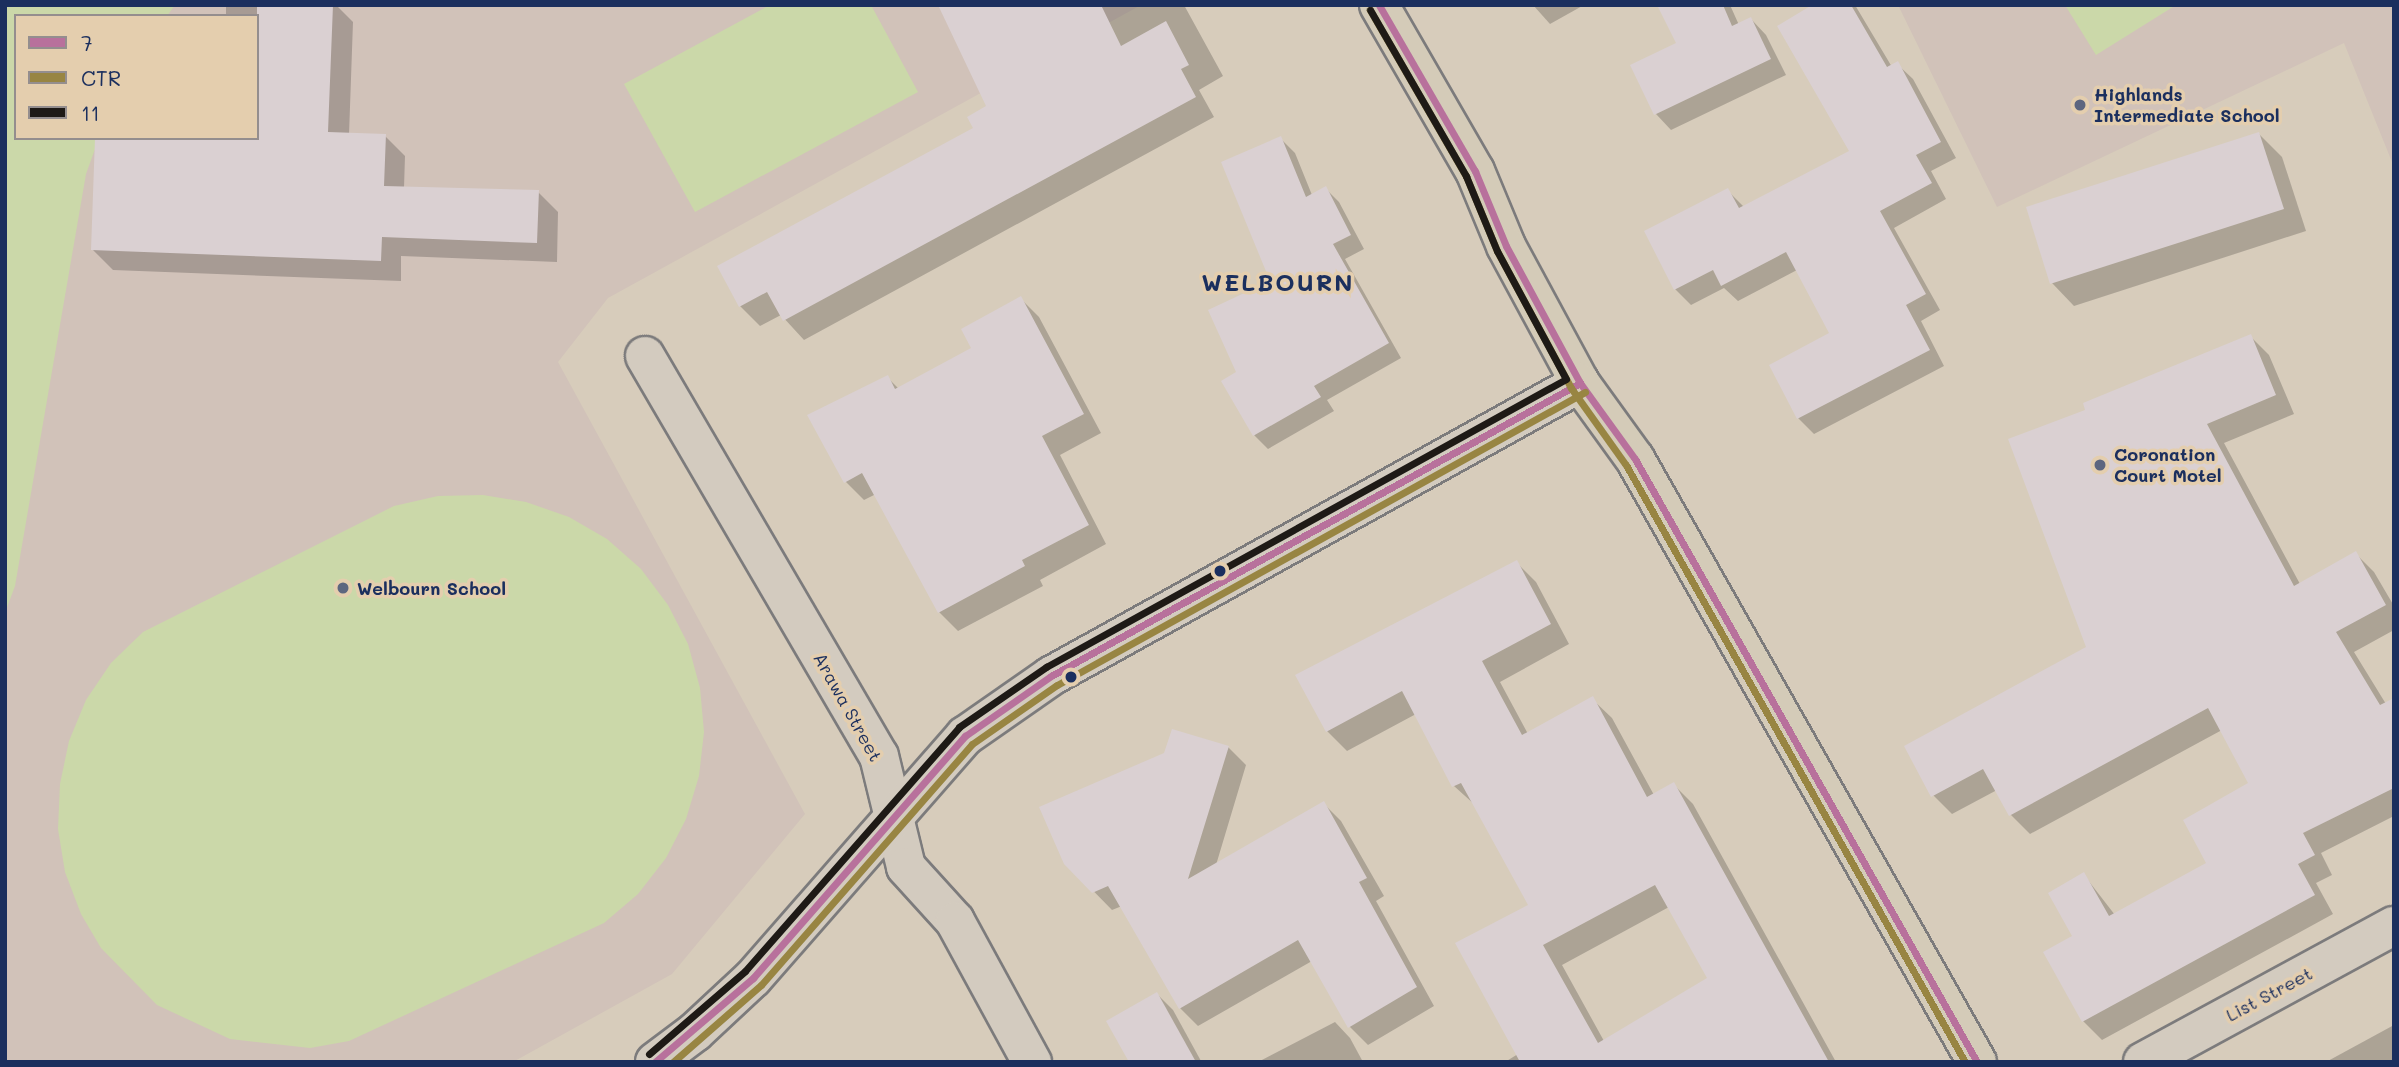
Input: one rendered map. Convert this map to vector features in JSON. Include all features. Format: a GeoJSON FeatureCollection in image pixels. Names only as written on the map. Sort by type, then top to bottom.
{"type":"FeatureCollection","features":[{"type":"Feature","properties":{"kind":"highway"},"geometry":{"type":"LineString","coordinates":[[1379,5],[1475,171],[1506,246],[1580,383],[1634,459],[1977,1062]]}},
{"type":"Feature","properties":{"kind":"main road","name":"Arawa Street"},"geometry":{"type":"LineString","coordinates":[[645,356],[879,756],[906,867],[955,921],[1032,1062]]}},
{"type":"Feature","properties":{"kind":"main road"},"geometry":{"type":"LineString","coordinates":[[655,1062],[695,1032],[753,978],[965,736],[1051,676],[1580,383]]}},
{"type":"Feature","properties":{"kind":"main road","name":"List Street"},"geometry":{"type":"LineString","coordinates":[[2143,1062],[2394,926]]}},
{"type":"Feature","properties":{"kind":"shaded area","name":"Welbourn School"},"geometry":{"type":"Polygon","coordinates":[[[143,5],[1141,5],[608,298],[558,362],[805,814],[672,974],[513,1062],[5,1062],[5,361],[90,140],[259,140],[259,14],[140,14],[143,5]]]}},
{"type":"Feature","properties":{"kind":"shaded area","name":"Highlands Intermediate School"},"geometry":{"type":"Polygon","coordinates":[[[1898,5],[2394,5],[2394,167],[2344,43],[1997,207],[1898,5]]]}},
{"type":"Feature","properties":{"kind":"green space"},"geometry":{"type":"Polygon","coordinates":[[[5,5],[175,5],[168,14],[14,14],[14,140],[98,140],[86,174],[15,586],[5,613],[5,5]]]}},
{"type":"Feature","properties":{"kind":"green space"},"geometry":{"type":"Polygon","coordinates":[[[770,5],[871,5],[918,92],[695,212],[624,84],[770,5]]]}},
{"type":"Feature","properties":{"kind":"green space"},"geometry":{"type":"Polygon","coordinates":[[[2065,5],[2176,5],[2096,55],[2065,5]]]}},
{"type":"Feature","properties":{"kind":"green space"},"geometry":{"type":"Polygon","coordinates":[[[483,495],[526,502],[569,517],[607,539],[641,569],[668,605],[688,644],[700,688],[704,732],[699,776],[686,819],[666,858],[638,894],[604,923],[349,1041],[310,1048],[230,1039],[157,1005],[101,948],[81,914],[65,872],[58,829],[60,784],[69,741],[86,700],[111,663],[143,632],[394,506],[438,496],[483,495]]]}},
{"type":"Feature","properties":{"kind":"building"},"geometry":{"type":"Polygon","coordinates":[[[257,5],[333,5],[328,132],[386,134],[384,186],[539,190],[537,243],[382,237],[381,261],[91,250],[95,140],[259,140],[257,5]]]}},
{"type":"Feature","properties":{"kind":"building"},"geometry":{"type":"Polygon","coordinates":[[[938,5],[1101,5],[1121,46],[1166,21],[1189,65],[1181,69],[1196,97],[783,321],[767,292],[739,307],[717,266],[973,128],[967,117],[986,106],[938,5]]]}},
{"type":"Feature","properties":{"kind":"building"},"geometry":{"type":"Polygon","coordinates":[[[1657,5],[1723,5],[1732,26],[1751,17],[1771,59],[1654,115],[1630,65],[1676,43],[1657,5]]]}},
{"type":"Feature","properties":{"kind":"building"},"geometry":{"type":"Polygon","coordinates":[[[1812,5],[1851,5],[1887,67],[1898,61],[1941,142],[1916,155],[1932,183],[1880,211],[1926,294],[1906,305],[1930,350],[1797,419],[1769,365],[1829,333],[1786,252],[1721,286],[1713,270],[1674,290],[1644,231],[1728,188],[1739,208],[1849,151],[1777,26],[1812,5]]]}},
{"type":"Feature","properties":{"kind":"building"},"geometry":{"type":"Polygon","coordinates":[[[2259,132],[2284,209],[2050,284],[2026,207],[2259,132]]]}},
{"type":"Feature","properties":{"kind":"building"},"geometry":{"type":"Polygon","coordinates":[[[1281,136],[1306,197],[1326,186],[1351,235],[1333,244],[1389,343],[1314,386],[1321,397],[1253,436],[1221,381],[1236,372],[1208,310],[1270,281],[1221,162],[1281,136]]]}},
{"type":"Feature","properties":{"kind":"building"},"geometry":{"type":"Polygon","coordinates":[[[1021,296],[1084,414],[1042,436],[1089,525],[1022,560],[1025,566],[938,613],[862,473],[844,483],[807,415],[888,375],[895,389],[971,348],[961,329],[1021,296]]]}},
{"type":"Feature","properties":{"kind":"building"},"geometry":{"type":"Polygon","coordinates":[[[2251,334],[2276,395],[2207,424],[2294,586],[2356,551],[2386,605],[2336,632],[2380,705],[2394,698],[2394,788],[2303,833],[2315,855],[2298,864],[2315,895],[2082,1022],[2043,952],[2072,936],[2048,893],[2084,872],[2109,916],[2206,863],[2183,820],[2248,783],[2208,708],[2009,816],[1983,769],[1931,797],[1904,746],[2086,647],[2008,439],[2085,410],[2083,403],[2251,334]]]}},
{"type":"Feature","properties":{"kind":"building"},"geometry":{"type":"Polygon","coordinates":[[[1517,560],[1551,624],[1482,661],[1522,735],[1593,696],[1647,797],[1674,782],[1829,1062],[1520,1062],[1455,943],[1528,905],[1461,783],[1452,787],[1402,691],[1326,732],[1295,675],[1517,560]],[[1655,885],[1543,945],[1598,1043],[1707,978],[1655,885]]]}},
{"type":"Feature","properties":{"kind":"building"},"geometry":{"type":"Polygon","coordinates":[[[1172,729],[1229,746],[1188,879],[1324,801],[1367,878],[1359,882],[1417,987],[1348,1028],[1298,940],[1179,1009],[1108,886],[1092,893],[1064,864],[1039,807],[1164,753],[1172,729]]]}},
{"type":"Feature","properties":{"kind":"building"},"geometry":{"type":"Polygon","coordinates":[[[1157,992],[1196,1062],[1129,1062],[1106,1021],[1157,992]]]}},
{"type":"Feature","properties":{"kind":"transit line","name":"7"},"geometry":{"type":"LineString","coordinates":[[1379,5],[1475,171],[1506,246],[1580,383],[1635,459],[1977,1062]]}},
{"type":"Feature","properties":{"kind":"transit line","name":"CTR"},"geometry":{"type":"LineString","coordinates":[[1370,10],[1466,176],[1497,251],[1571,388],[1626,465],[1965,1062]]}},
{"type":"Feature","properties":{"kind":"transit line","name":"11"},"geometry":{"type":"LineString","coordinates":[[649,1054],[745,971],[959,727],[1046,667],[1566,379],[1497,251],[1466,176],[1370,10]]}},
{"type":"Feature","properties":{"kind":"transit line","name":"7"},"geometry":{"type":"LineString","coordinates":[[655,1062],[753,978],[965,736],[1051,676],[1580,383]]}},
{"type":"Feature","properties":{"kind":"transit line","name":"CTR"},"geometry":{"type":"LineString","coordinates":[[673,1062],[761,985],[972,744],[1057,685],[1585,392]]}},
{"type":"Feature","properties":{"kind":"place","name":"Highlands Intermediate School"},"geometry":{"type":"Point","coordinates":[2080,105]}},
{"type":"Feature","properties":{"kind":"place","name":"Coronation Court Motel"},"geometry":{"type":"Point","coordinates":[2100,465]}},
{"type":"Feature","properties":{"kind":"place","name":"Welbourn School"},"geometry":{"type":"Point","coordinates":[343,588]}},
{"type":"Feature","properties":{"kind":"district","name":"WELBOURN"},"geometry":{"type":"Point","coordinates":[1278,282]}}]}
